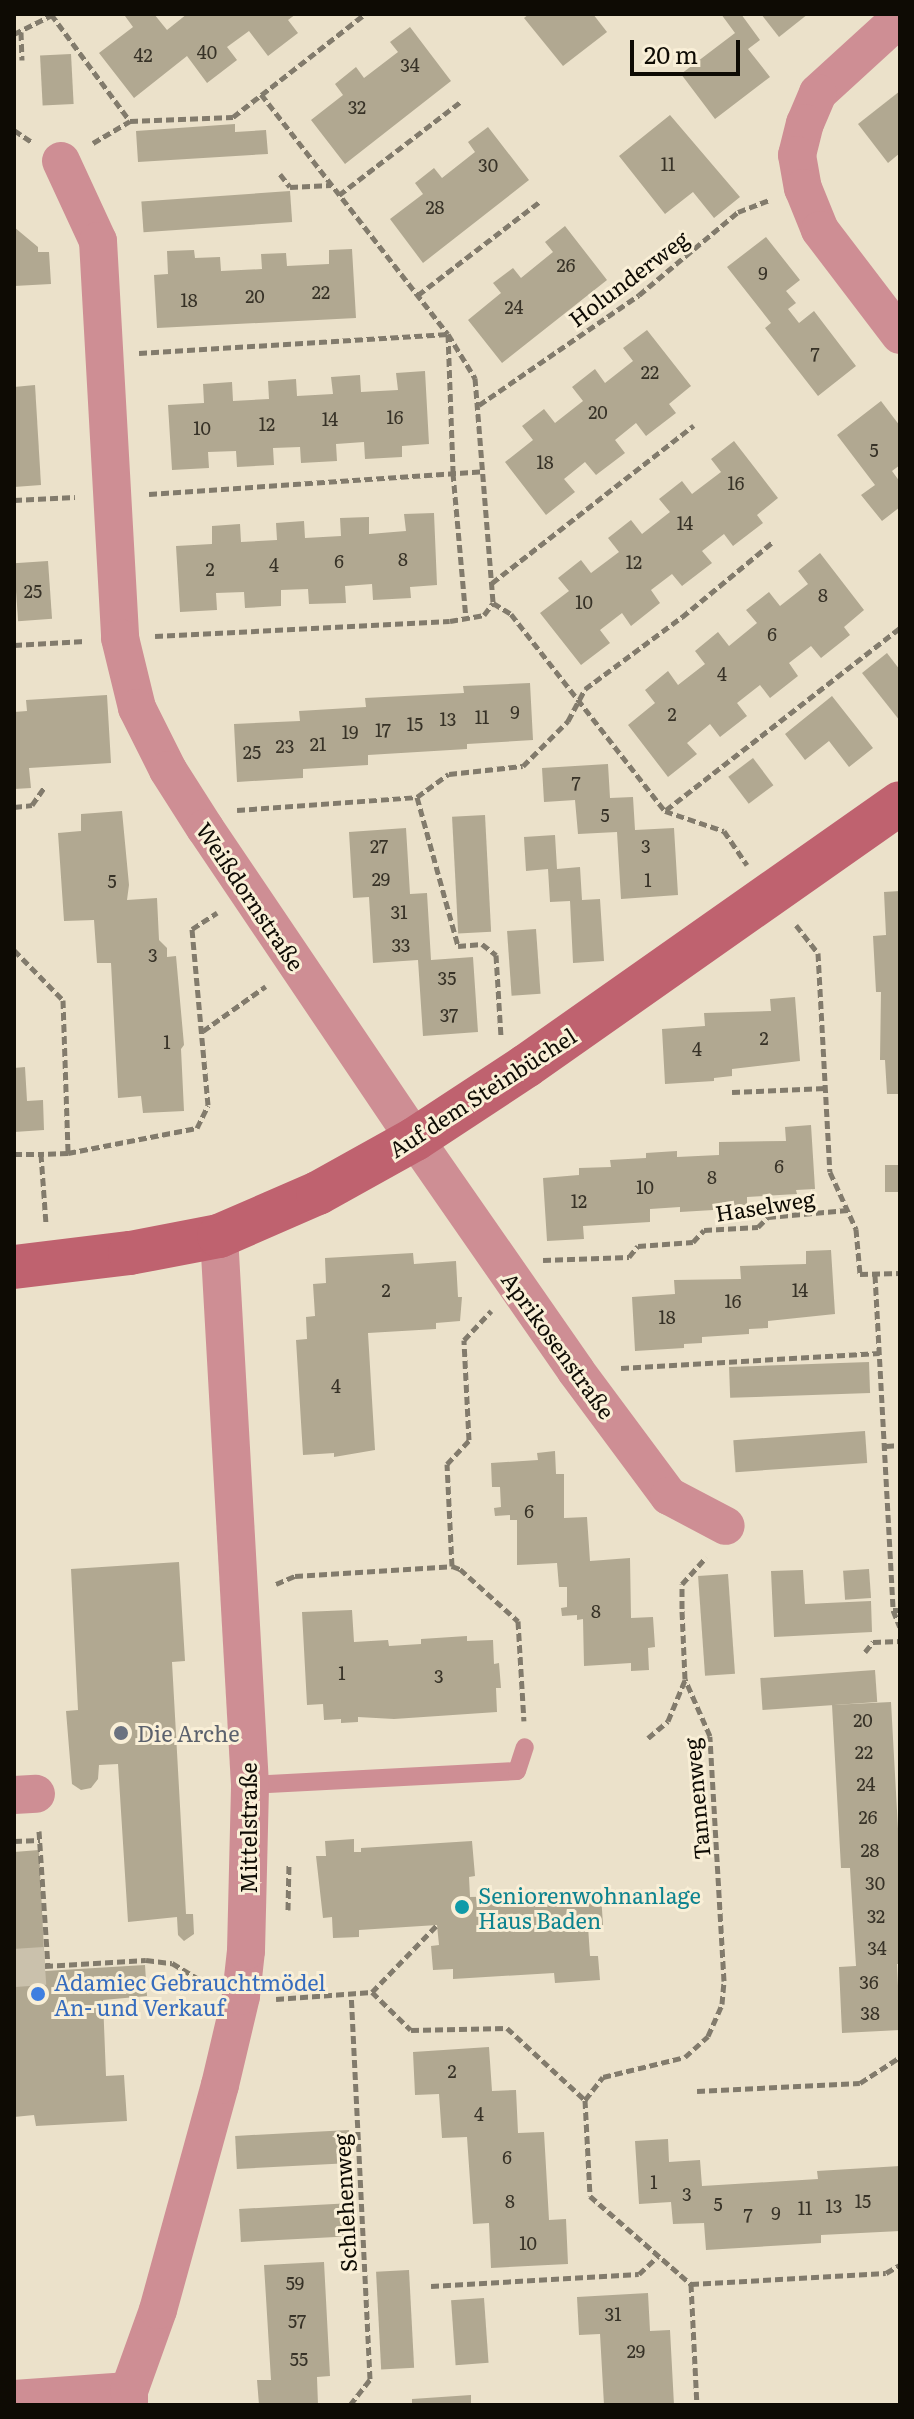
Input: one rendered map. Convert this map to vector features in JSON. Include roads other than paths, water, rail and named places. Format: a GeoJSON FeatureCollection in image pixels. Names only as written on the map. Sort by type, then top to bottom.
{"type":"FeatureCollection","features":[{"type":"Feature","properties":{"kind":"street"},"geometry":{"type":"LineString","coordinates":[[900,18],[818,93],[805,123],[797,155],[803,188],[820,230],[900,335]]}},
{"type":"Feature","properties":{"kind":"street","name":"Weißdornstraße"},"geometry":{"type":"LineString","coordinates":[[61,161],[98,241],[120,638],[137,708],[168,770],[205,828],[415,1139]]}},
{"type":"Feature","properties":{"kind":"street","name":"Auf dem Steinbüchel"},"geometry":{"type":"LineString","coordinates":[[32,1266],[219,1236],[318,1193],[415,1139],[526,1066],[900,803]]}},
{"type":"Feature","properties":{"kind":"street","name":"Aprikosenstraße"},"geometry":{"type":"LineString","coordinates":[[415,1139],[576,1371],[669,1496],[726,1526]]}},
{"type":"Feature","properties":{"kind":"street","name":"Mittelstraße"},"geometry":{"type":"LineString","coordinates":[[129,2398],[163,2295],[241,1996],[250,1890],[250,1785],[219,1236]]}},
{"type":"Feature","properties":{"kind":"street"},"geometry":{"type":"LineString","coordinates":[[14,2399],[129,2398]]}},
{"type":"Feature","properties":{"kind":"lane"},"geometry":{"type":"LineString","coordinates":[[250,1785],[517,1771],[525,1747]]}},
{"type":"Feature","properties":{"kind":"tunnel"},"geometry":{"type":"LineString","coordinates":[[14,1968],[45,1966]]}},
{"type":"Feature","properties":{"kind":"place","name":"Die Arche"},"geometry":{"type":"Point","coordinates":[121,1733]}},
{"type":"Feature","properties":{"kind":"place","name":"Seniorenwohnanlage Haus Baden"},"geometry":{"type":"Point","coordinates":[462,1907]}},
{"type":"Feature","properties":{"kind":"place","name":"Adamiec Gebrauchtmödel An- und Verkauf"},"geometry":{"type":"Point","coordinates":[38,1994]}}]}
